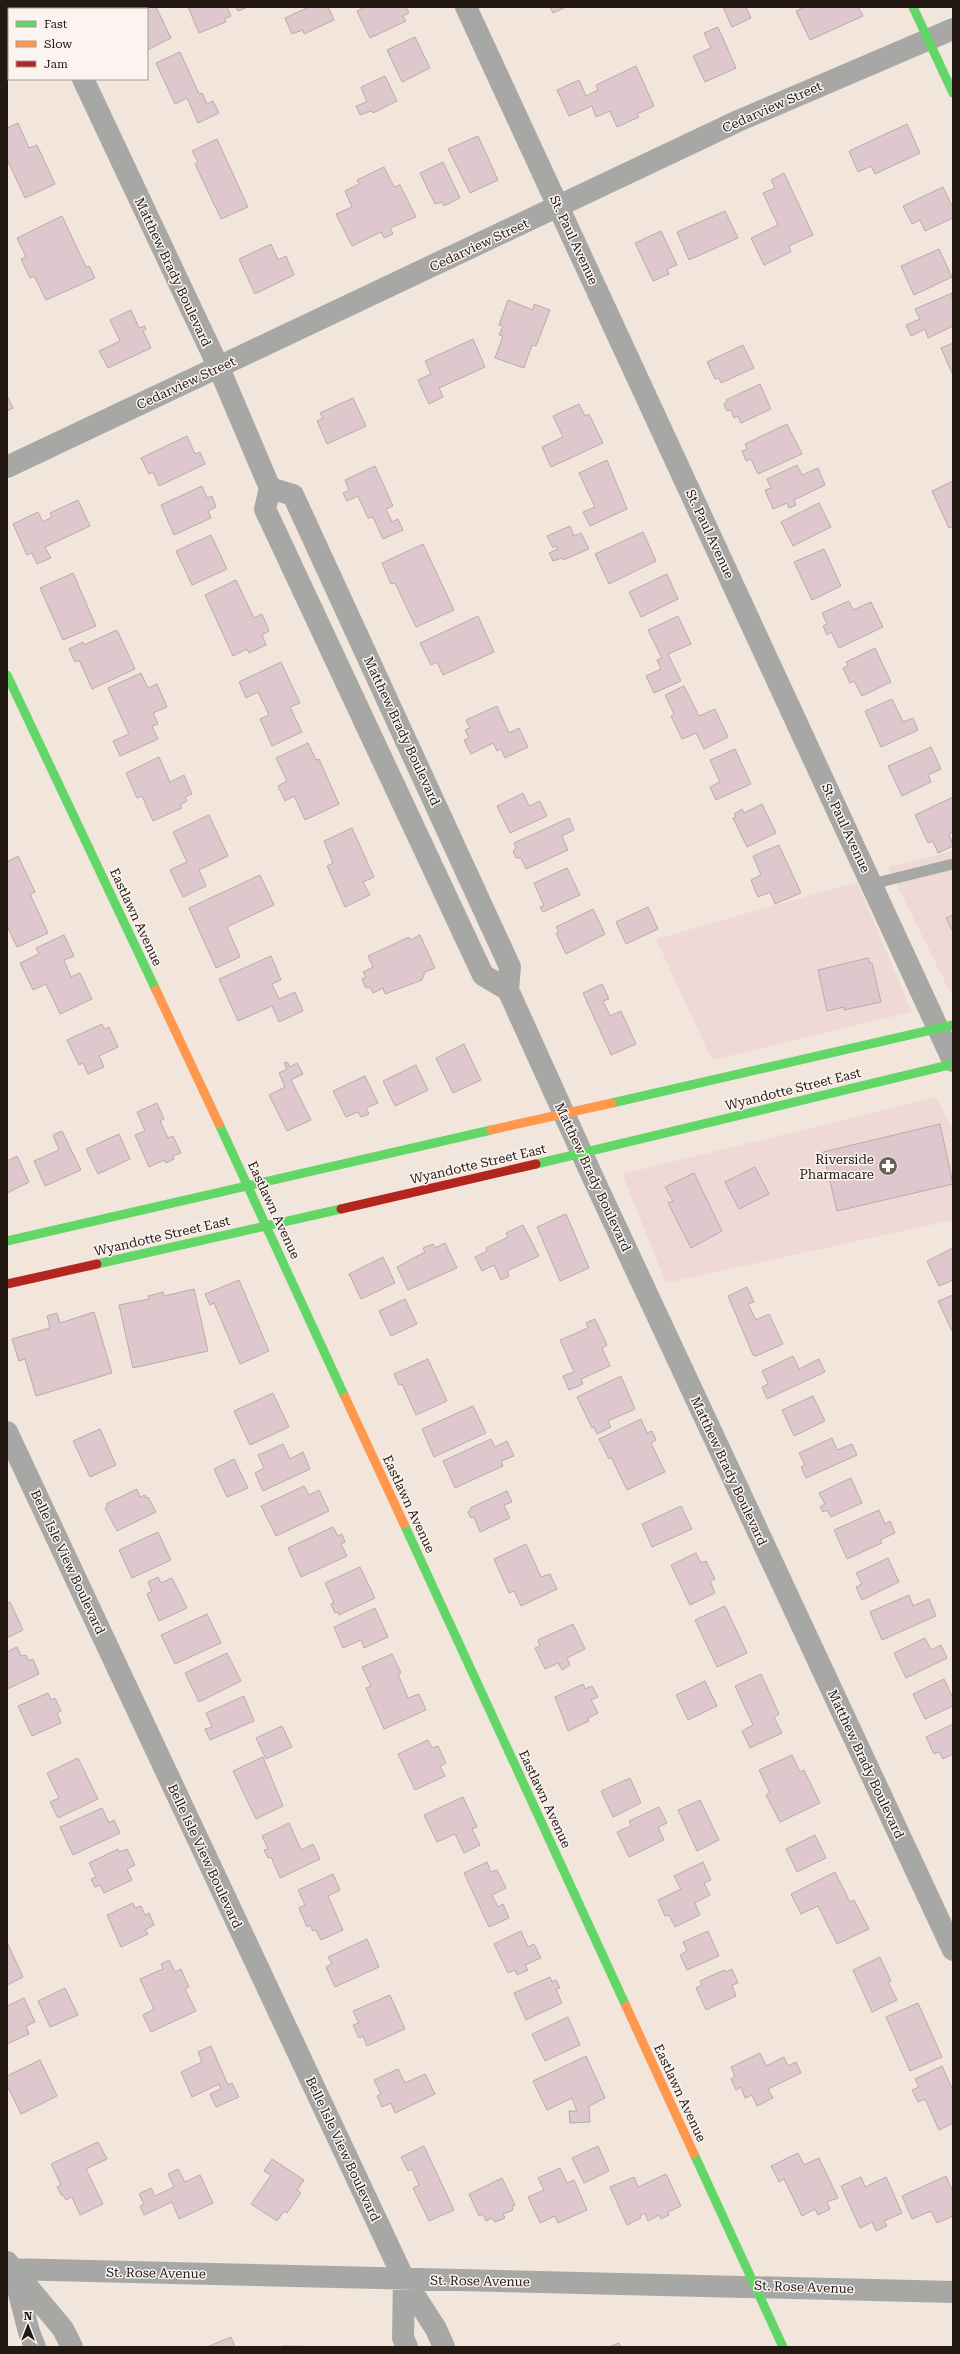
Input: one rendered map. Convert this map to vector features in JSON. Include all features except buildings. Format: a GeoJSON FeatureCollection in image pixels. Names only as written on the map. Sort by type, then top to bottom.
{"type":"FeatureCollection","features":[{"type":"Feature","properties":{"kind":"street","name":"St. Paul Avenue"},"geometry":{"type":"LineString","coordinates":[[466,7],[872,884],[945,1027],[953,1062]]}},
{"type":"Feature","properties":{"kind":"street"},"geometry":{"type":"LineString","coordinates":[[913,7],[953,93]]}},
{"type":"Feature","properties":{"kind":"street","name":"Cedarview Street"},"geometry":{"type":"LineString","coordinates":[[7,467],[219,368],[738,121],[953,29]]}},
{"type":"Feature","properties":{"kind":"street","name":"Matthew Brady Boulevard"},"geometry":{"type":"LineString","coordinates":[[83,80],[219,368],[270,488],[293,495],[510,967],[508,990],[582,1154],[953,1950]]}},
{"type":"Feature","properties":{"kind":"street"},"geometry":{"type":"LineString","coordinates":[[270,488],[265,509],[483,975],[508,990]]}},
{"type":"Feature","properties":{"kind":"street","name":"Eastlawn Avenue"},"geometry":{"type":"LineString","coordinates":[[7,675],[248,1186],[783,2347]]}},
{"type":"Feature","properties":{"kind":"street","name":"Wyandotte Street East"},"geometry":{"type":"LineString","coordinates":[[7,1241],[945,1027]]}},
{"type":"Feature","properties":{"kind":"street","name":"Wyandotte Street East"},"geometry":{"type":"LineString","coordinates":[[7,1284],[582,1154],[953,1062]]}},
{"type":"Feature","properties":{"kind":"street","name":"Belle Isle View Boulevard"},"geometry":{"type":"LineString","coordinates":[[7,1432],[404,2279],[436,2329],[444,2347]]}},
{"type":"Feature","properties":{"kind":"street"},"geometry":{"type":"LineString","coordinates":[[9,2267],[28,2332],[35,2347]]}},
{"type":"Feature","properties":{"kind":"street"},"geometry":{"type":"LineString","coordinates":[[9,2267],[63,2329],[72,2347]]}},
{"type":"Feature","properties":{"kind":"street","name":"St. Rose Avenue"},"geometry":{"type":"LineString","coordinates":[[9,2267],[404,2279],[754,2286],[953,2292]]}},
{"type":"Feature","properties":{"kind":"street","name":"Belle Isle View Boulevard"},"geometry":{"type":"LineString","coordinates":[[404,2279],[403,2338],[407,2347]]}},
{"type":"Feature","properties":{"kind":"lane"},"geometry":{"type":"LineString","coordinates":[[872,884],[953,864]]}},
{"type":"Feature","properties":{"kind":"shaded area"},"geometry":{"type":"Polygon","coordinates":[[[953,851],[953,998],[888,867],[953,851]]]}},
{"type":"Feature","properties":{"kind":"shaded area"},"geometry":{"type":"Polygon","coordinates":[[[857,882],[912,1012],[712,1060],[656,939],[857,882]]]}},
{"type":"Feature","properties":{"kind":"shaded area"},"geometry":{"type":"Polygon","coordinates":[[[936,1097],[953,1130],[953,1220],[666,1283],[622,1174],[936,1097]]]}},
{"type":"Feature","properties":{"kind":"traffic: fast"},"geometry":{"type":"LineString","coordinates":[[913,7],[953,93]]}},
{"type":"Feature","properties":{"kind":"traffic: fast"},"geometry":{"type":"LineString","coordinates":[[7,675],[156,990]]}},
{"type":"Feature","properties":{"kind":"traffic: fast"},"geometry":{"type":"LineString","coordinates":[[612,1103],[953,1025]]}},
{"type":"Feature","properties":{"kind":"traffic: fast"},"geometry":{"type":"LineString","coordinates":[[536,1164],[953,1064]]}},
{"type":"Feature","properties":{"kind":"traffic: fast"},"geometry":{"type":"LineString","coordinates":[[219,1124],[345,1397]]}},
{"type":"Feature","properties":{"kind":"traffic: fast"},"geometry":{"type":"LineString","coordinates":[[7,1241],[491,1130]]}},
{"type":"Feature","properties":{"kind":"traffic: fast"},"geometry":{"type":"LineString","coordinates":[[97,1264],[341,1209]]}},
{"type":"Feature","properties":{"kind":"traffic: fast"},"geometry":{"type":"LineString","coordinates":[[404,1524],[626,2006]]}},
{"type":"Feature","properties":{"kind":"traffic: fast"},"geometry":{"type":"LineString","coordinates":[[694,2154],[783,2347]]}},
{"type":"Feature","properties":{"kind":"traffic: slow"},"geometry":{"type":"LineString","coordinates":[[156,990],[219,1124]]}},
{"type":"Feature","properties":{"kind":"traffic: slow"},"geometry":{"type":"LineString","coordinates":[[491,1130],[612,1103]]}},
{"type":"Feature","properties":{"kind":"traffic: slow"},"geometry":{"type":"LineString","coordinates":[[345,1397],[404,1524]]}},
{"type":"Feature","properties":{"kind":"traffic: slow"},"geometry":{"type":"LineString","coordinates":[[626,2006],[694,2154]]}},
{"type":"Feature","properties":{"kind":"traffic: jam"},"geometry":{"type":"LineString","coordinates":[[341,1209],[536,1164]]}},
{"type":"Feature","properties":{"kind":"traffic: jam"},"geometry":{"type":"LineString","coordinates":[[7,1284],[97,1264]]}},
{"type":"Feature","properties":{"kind":"place","name":"Riverside Pharmacare"},"geometry":{"type":"Point","coordinates":[888,1166]}}]}
